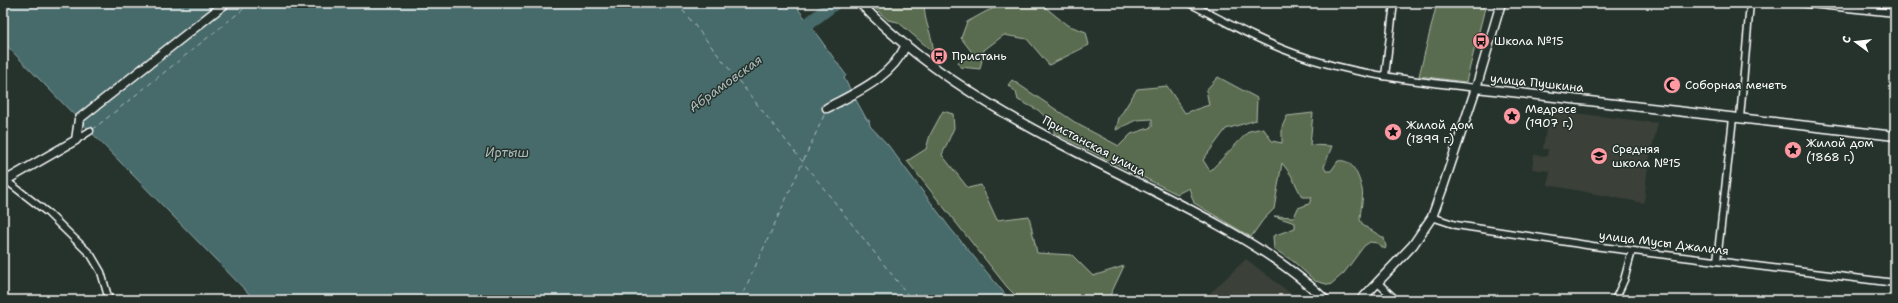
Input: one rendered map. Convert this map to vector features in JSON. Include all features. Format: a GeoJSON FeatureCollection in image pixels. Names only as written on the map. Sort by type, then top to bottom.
{"type":"FeatureCollection","features":[{"type":"Feature","properties":{"kind":"street"},"geometry":{"type":"LineString","coordinates":[[76,140],[79,119],[226,3]]}},
{"type":"Feature","properties":{"kind":"street","name":"Пристанская улица"},"geometry":{"type":"LineString","coordinates":[[860,3],[906,46],[947,76],[1020,120],[1095,161],[1196,212],[1246,241],[1298,275],[1325,300]]}},
{"type":"Feature","properties":{"kind":"street","name":"улица Пушкина"},"geometry":{"type":"LineString","coordinates":[[1189,3],[1296,54],[1340,67],[1385,76],[1476,88],[1895,136]]}},
{"type":"Feature","properties":{"kind":"street"},"geometry":{"type":"LineString","coordinates":[[1385,76],[1394,3]]}},
{"type":"Feature","properties":{"kind":"street"},"geometry":{"type":"LineString","coordinates":[[1360,300],[1413,245],[1432,217],[1476,88],[1501,3]]}},
{"type":"Feature","properties":{"kind":"street"},"geometry":{"type":"LineString","coordinates":[[1717,261],[1737,118],[1750,3]]}},
{"type":"Feature","properties":{"kind":"street"},"geometry":{"type":"LineString","coordinates":[[1800,3],[1864,6],[1895,13]]}},
{"type":"Feature","properties":{"kind":"street"},"geometry":{"type":"LineString","coordinates":[[827,108],[872,84],[890,71],[902,55],[906,46]]}},
{"type":"Feature","properties":{"kind":"street"},"geometry":{"type":"LineString","coordinates":[[90,131],[4,180],[48,213],[91,255],[101,272],[109,300]]}},
{"type":"Feature","properties":{"kind":"street","name":"улица Мусы Джалиля"},"geometry":{"type":"LineString","coordinates":[[1432,217],[1456,225],[1632,251],[1895,283]]}},
{"type":"Feature","properties":{"kind":"street"},"geometry":{"type":"LineString","coordinates":[[1615,300],[1628,267],[1632,251]]}},
{"type":"Feature","properties":{"kind":"street"},"geometry":{"type":"LineString","coordinates":[[1378,283],[1396,300]]}},
{"type":"Feature","properties":{"kind":"shaded area","name":"Средняя школа №15"},"geometry":{"type":"Polygon","coordinates":[[[1549,110],[1658,123],[1648,165],[1644,203],[1548,185],[1550,171],[1532,169],[1534,155],[1547,156],[1548,149],[1543,149],[1549,110]]]}},
{"type":"Feature","properties":{"kind":"shaded area"},"geometry":{"type":"Polygon","coordinates":[[[1246,259],[1299,300],[1203,300],[1246,259]]]}},
{"type":"Feature","properties":{"kind":"green space"},"geometry":{"type":"Polygon","coordinates":[[[869,3],[925,3],[925,16],[932,40],[933,52],[898,22],[888,20],[869,3]]]}},
{"type":"Feature","properties":{"kind":"green space"},"geometry":{"type":"Polygon","coordinates":[[[1007,3],[1040,3],[1067,25],[1086,32],[1089,45],[1049,65],[1027,39],[1004,35],[984,50],[980,69],[960,67],[958,62],[974,55],[961,38],[967,22],[987,11],[1007,3]]]}},
{"type":"Feature","properties":{"kind":"green space"},"geometry":{"type":"Polygon","coordinates":[[[1437,3],[1473,3],[1485,8],[1466,82],[1419,76],[1437,3]]]}},
{"type":"Feature","properties":{"kind":"green space"},"geometry":{"type":"Polygon","coordinates":[[[1218,77],[1257,98],[1256,120],[1226,129],[1203,160],[1210,171],[1249,131],[1263,128],[1272,141],[1282,143],[1282,127],[1287,116],[1313,113],[1310,145],[1332,146],[1324,167],[1326,171],[1331,171],[1338,161],[1348,162],[1354,169],[1362,189],[1360,220],[1364,226],[1384,238],[1385,249],[1377,243],[1370,242],[1364,246],[1344,273],[1330,285],[1315,281],[1293,261],[1274,249],[1273,236],[1295,228],[1295,223],[1274,216],[1294,217],[1298,208],[1309,204],[1312,197],[1302,197],[1291,175],[1282,163],[1274,209],[1263,220],[1251,237],[1194,203],[1189,188],[1177,194],[1054,133],[1054,125],[1038,110],[1018,100],[1016,92],[1008,85],[1012,80],[1079,125],[1119,146],[1131,134],[1152,127],[1152,119],[1136,120],[1116,130],[1119,118],[1137,89],[1167,86],[1185,113],[1209,105],[1206,90],[1218,77]]]}},
{"type":"Feature","properties":{"kind":"green space"},"geometry":{"type":"Polygon","coordinates":[[[943,111],[953,114],[954,128],[942,155],[968,188],[981,185],[997,220],[1029,216],[1037,253],[1072,255],[1093,276],[1124,266],[1108,300],[1020,300],[1007,287],[907,161],[926,149],[930,135],[943,111]]]}},
{"type":"Feature","properties":{"kind":"water","name":"Иртыш"},"geometry":{"type":"Polygon","coordinates":[[[3,3],[794,3],[846,75],[844,78],[867,120],[869,120],[870,126],[888,145],[950,228],[1010,300],[255,300],[3,42],[3,3]]]}},
{"type":"Feature","properties":{"kind":"waterway","name":"Абрамовская"},"geometry":{"type":"LineString","coordinates":[[796,33],[834,4]]}},
{"type":"Feature","properties":{"kind":"ferry route"},"geometry":{"type":"LineString","coordinates":[[92,130],[251,3]]}},
{"type":"Feature","properties":{"kind":"ferry route"},"geometry":{"type":"LineString","coordinates":[[677,3],[912,300]]}},
{"type":"Feature","properties":{"kind":"ferry route"},"geometry":{"type":"LineString","coordinates":[[740,300],[826,111]]}},
{"type":"Feature","properties":{"kind":"place","name":"Школа №15"},"geometry":{"type":"Point","coordinates":[1481,41]}},
{"type":"Feature","properties":{"kind":"place","name":"Пристань"},"geometry":{"type":"Point","coordinates":[939,56]}},
{"type":"Feature","properties":{"kind":"place","name":"Соборная мечеть"},"geometry":{"type":"Point","coordinates":[1672,85]}},
{"type":"Feature","properties":{"kind":"place","name":"Медресе (1907 г.)"},"geometry":{"type":"Point","coordinates":[1512,116]}},
{"type":"Feature","properties":{"kind":"place","name":"Жилой дом (1899 г.)"},"geometry":{"type":"Point","coordinates":[1393,132]}},
{"type":"Feature","properties":{"kind":"place","name":"Жилой дом (1868 г.)"},"geometry":{"type":"Point","coordinates":[1793,150]}},
{"type":"Feature","properties":{"kind":"place","name":"Средняя школа №15"},"geometry":{"type":"Point","coordinates":[1599,156]}}]}
